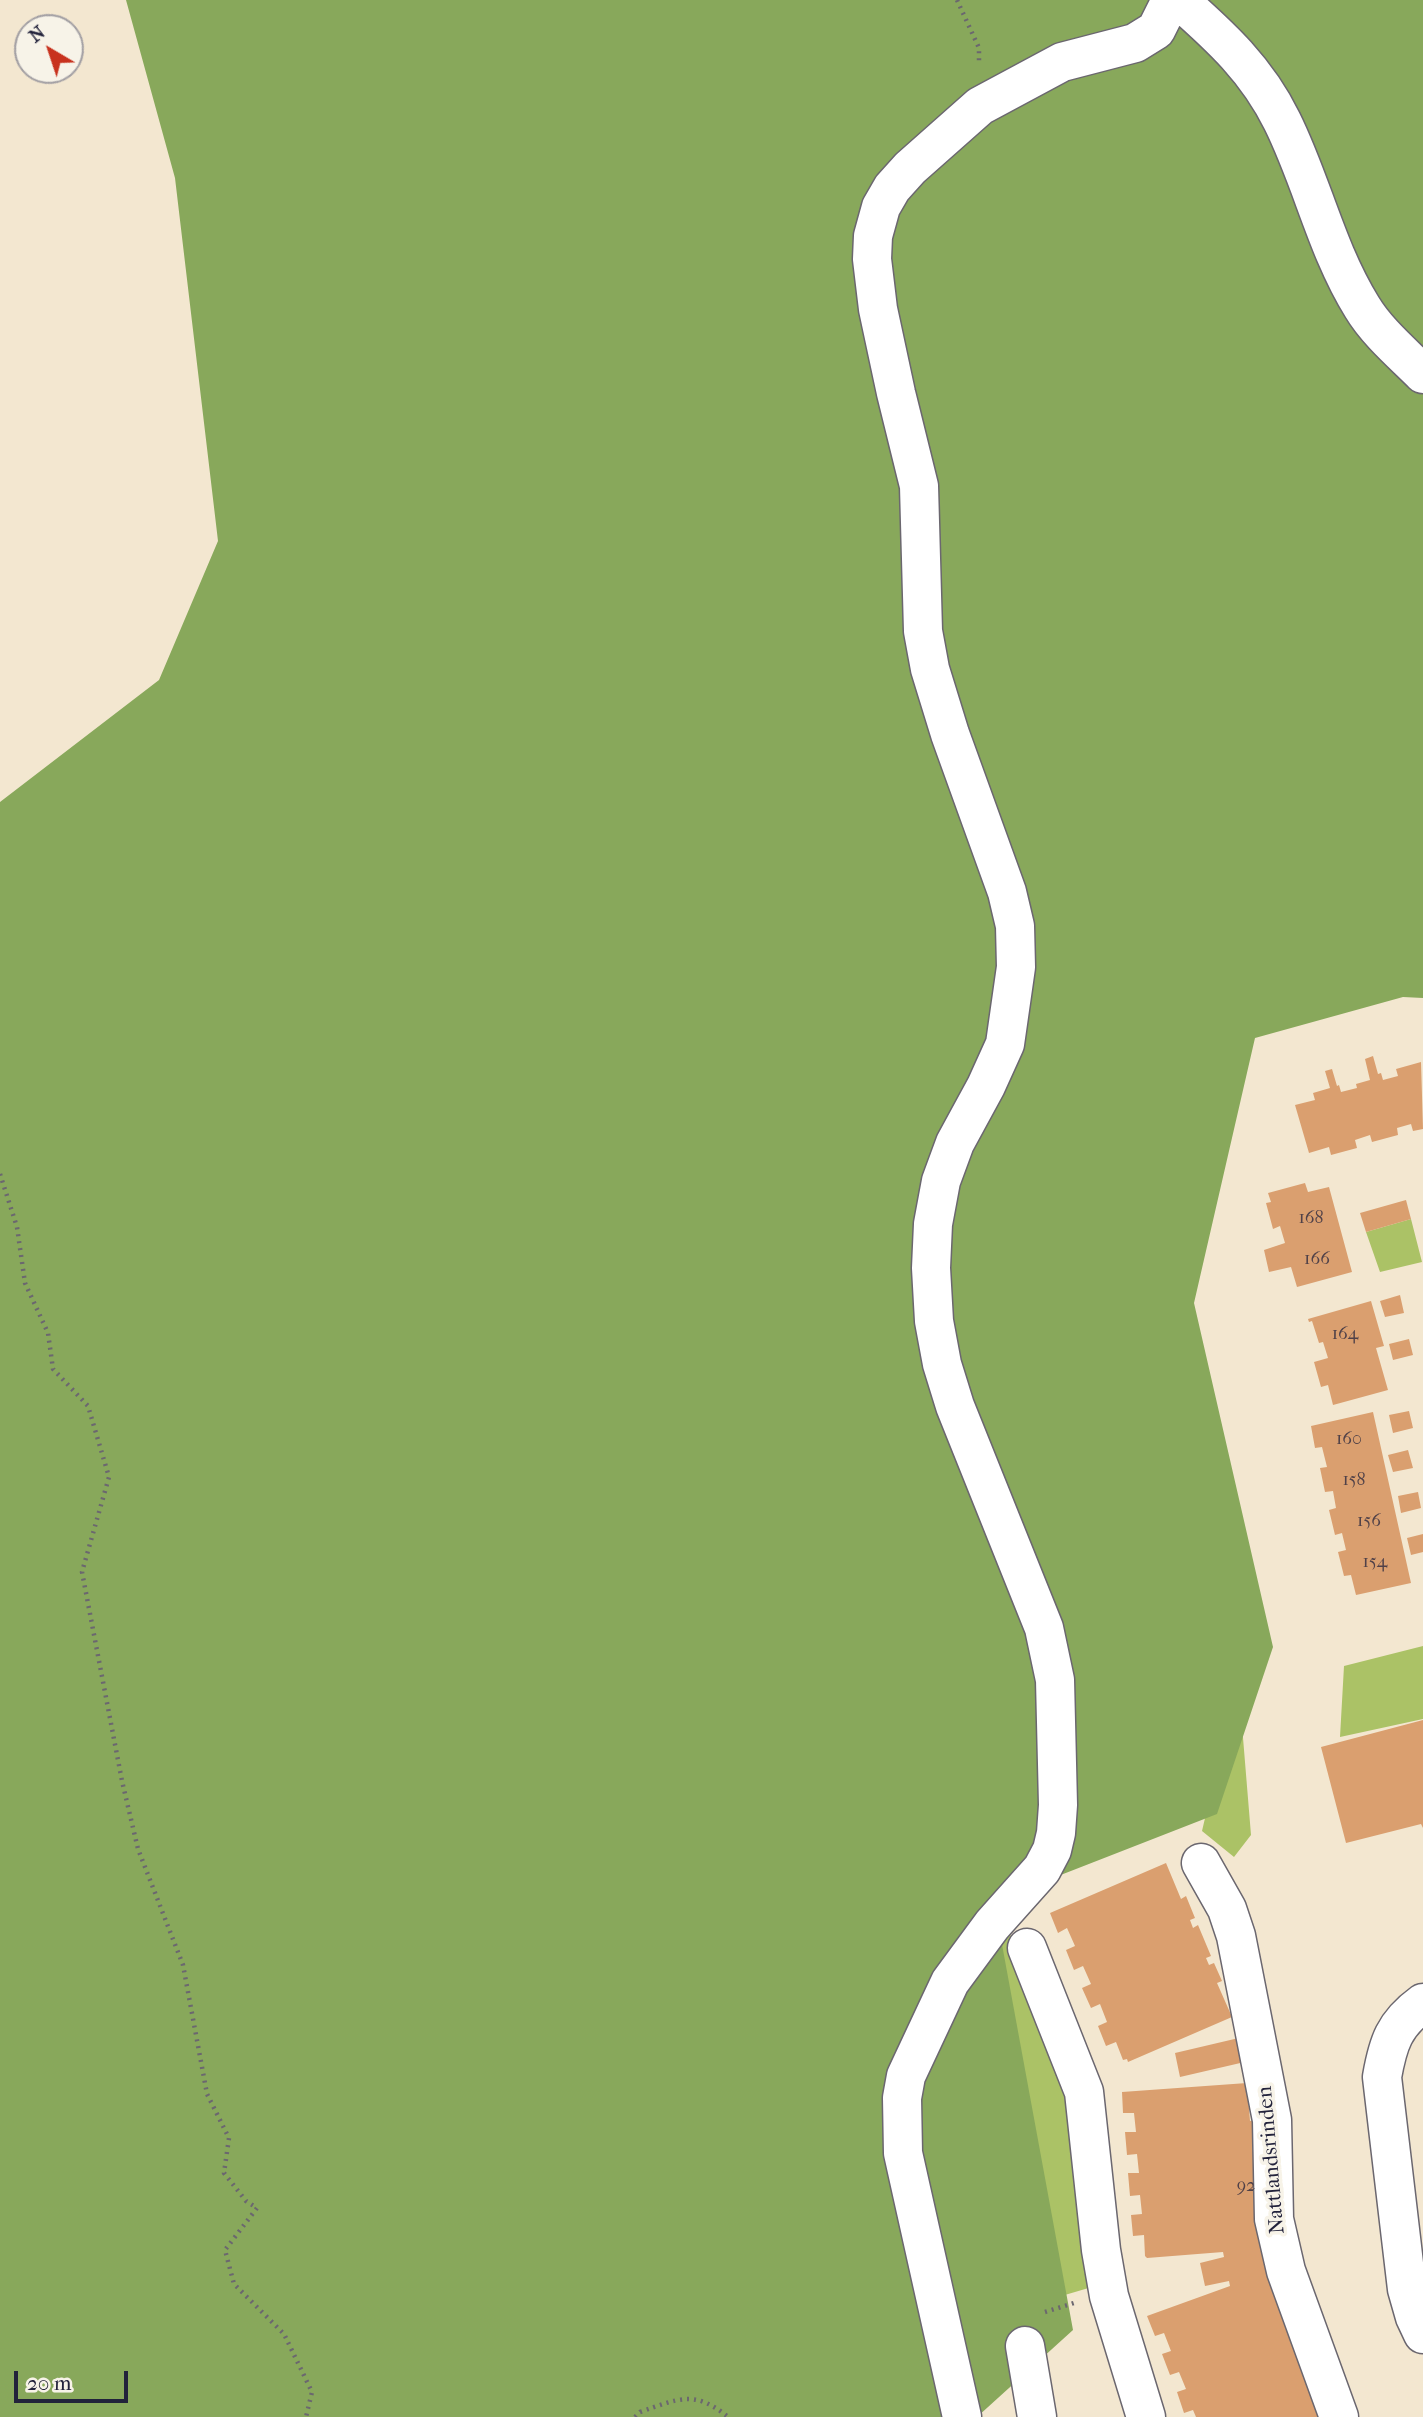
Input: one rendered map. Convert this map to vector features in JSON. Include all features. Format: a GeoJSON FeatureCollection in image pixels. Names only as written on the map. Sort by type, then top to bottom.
{"type":"FeatureCollection","features":[{"type":"Feature","properties":{"kind":"street"},"geometry":{"type":"LineString","coordinates":[[962,2417],[903,2153],[902,2098],[906,2077],[950,1982],[992,1925],[1042,1869],[1052,1850],[1058,1805],[1055,1680],[1044,1628],[955,1406],[942,1364],[934,1321],[931,1268],[933,1224],[941,1181],[955,1143],[1005,1044],[1016,967],[1015,926],[1007,892],[950,734],[930,669],[923,631],[919,486],[881,321],[872,259],[873,236],[881,207],[892,188],[910,168],[980,106],[1062,62],[1135,43],[1156,30],[1171,0]]}},
{"type":"Feature","properties":{"kind":"street"},"geometry":{"type":"LineString","coordinates":[[1179,0],[1229,44],[1254,76],[1281,119],[1331,245],[1363,309],[1423,374]]}},
{"type":"Feature","properties":{"kind":"street","name":"Nattlandsrinden"},"geometry":{"type":"LineString","coordinates":[[1201,1863],[1227,1909],[1236,1936],[1272,2120],[1275,2219],[1286,2271],[1339,2417]]}},
{"type":"Feature","properties":{"kind":"street"},"geometry":{"type":"LineString","coordinates":[[1027,1948],[1084,2092],[1099,2239],[1109,2296],[1146,2417]]}},
{"type":"Feature","properties":{"kind":"street"},"geometry":{"type":"LineString","coordinates":[[1423,2003],[1408,2014],[1394,2032],[1382,2077],[1407,2289],[1423,2334]]}},
{"type":"Feature","properties":{"kind":"street"},"geometry":{"type":"LineString","coordinates":[[1025,2346],[1037,2417]]}},
{"type":"Feature","properties":{"kind":"path"},"geometry":{"type":"LineString","coordinates":[[957,0],[979,48],[980,106]]}},
{"type":"Feature","properties":{"kind":"path"},"geometry":{"type":"LineString","coordinates":[[0,1174],[17,1227],[25,1283],[48,1333],[53,1368],[88,1406],[109,1477],[82,1572],[122,1781],[138,1849],[183,1965],[207,2094],[229,2138],[224,2173],[246,2201],[257,2208],[225,2250],[234,2284],[284,2334],[312,2392],[306,2417]]}},
{"type":"Feature","properties":{"kind":"path"},"geometry":{"type":"LineString","coordinates":[[1025,2346],[1035,2335],[1036,2321],[1044,2313],[1080,2301],[1109,2296]]}},
{"type":"Feature","properties":{"kind":"path"},"geometry":{"type":"LineString","coordinates":[[635,2417],[640,2412],[682,2397],[712,2404],[728,2417]]}},
{"type":"Feature","properties":{"kind":"green space"},"geometry":{"type":"Polygon","coordinates":[[[126,0],[1423,0],[1423,998],[1403,997],[1255,1038],[1194,1303],[1273,1647],[1217,1814],[994,1901],[1073,2330],[977,2417],[0,2417],[0,802],[159,680],[218,541],[175,178],[126,0]]]}},
{"type":"Feature","properties":{"kind":"green space"},"geometry":{"type":"Polygon","coordinates":[[[1411,1219],[1422,1262],[1380,1272],[1366,1232],[1411,1219]]]}},
{"type":"Feature","properties":{"kind":"green space"},"geometry":{"type":"Polygon","coordinates":[[[1423,1646],[1423,1719],[1340,1737],[1344,1666],[1423,1646]]]}},
{"type":"Feature","properties":{"kind":"green space"},"geometry":{"type":"Polygon","coordinates":[[[1238,1677],[1251,1835],[1234,1857],[1202,1831],[1238,1677]]]}},
{"type":"Feature","properties":{"kind":"green space"},"geometry":{"type":"Polygon","coordinates":[[[1010,1934],[1066,2088],[1092,2287],[956,2327],[955,2003],[1010,1934]]]}},
{"type":"Feature","properties":{"kind":"building"},"geometry":{"type":"Polygon","coordinates":[[[1373,1056],[1378,1074],[1381,1073],[1383,1080],[1398,1076],[1396,1069],[1421,1062],[1423,1129],[1413,1131],[1411,1124],[1397,1128],[1398,1135],[1372,1142],[1370,1135],[1355,1140],[1357,1148],[1331,1155],[1329,1147],[1309,1153],[1295,1105],[1315,1100],[1313,1093],[1330,1088],[1325,1071],[1332,1069],[1341,1092],[1357,1088],[1356,1084],[1370,1080],[1365,1059],[1373,1056]]]}},
{"type":"Feature","properties":{"kind":"building"},"geometry":{"type":"Polygon","coordinates":[[[1305,1183],[1308,1192],[1329,1187],[1352,1272],[1297,1287],[1291,1267],[1269,1272],[1264,1250],[1285,1243],[1280,1226],[1273,1229],[1266,1203],[1271,1202],[1268,1193],[1305,1183]]]}},
{"type":"Feature","properties":{"kind":"building"},"geometry":{"type":"Polygon","coordinates":[[[1406,1200],[1411,1219],[1366,1232],[1360,1213],[1406,1200]]]}},
{"type":"Feature","properties":{"kind":"building"},"geometry":{"type":"Polygon","coordinates":[[[1400,1295],[1404,1313],[1385,1317],[1380,1301],[1400,1295]]]}},
{"type":"Feature","properties":{"kind":"building"},"geometry":{"type":"Polygon","coordinates":[[[1371,1301],[1384,1346],[1376,1348],[1388,1390],[1333,1405],[1328,1385],[1321,1387],[1314,1362],[1328,1358],[1323,1342],[1319,1343],[1312,1321],[1309,1322],[1308,1319],[1371,1301]]]}},
{"type":"Feature","properties":{"kind":"building"},"geometry":{"type":"Polygon","coordinates":[[[1409,1339],[1413,1355],[1393,1360],[1389,1344],[1409,1339]]]}},
{"type":"Feature","properties":{"kind":"building"},"geometry":{"type":"Polygon","coordinates":[[[1409,1411],[1413,1428],[1393,1433],[1389,1415],[1409,1411]]]}},
{"type":"Feature","properties":{"kind":"building"},"geometry":{"type":"Polygon","coordinates":[[[1373,1412],[1411,1583],[1356,1595],[1351,1575],[1344,1576],[1338,1552],[1346,1550],[1342,1533],[1335,1535],[1329,1510],[1336,1508],[1333,1491],[1325,1492],[1320,1468],[1327,1467],[1322,1447],[1315,1448],[1311,1426],[1373,1412]]]}},
{"type":"Feature","properties":{"kind":"building"},"geometry":{"type":"Polygon","coordinates":[[[1408,1450],[1413,1468],[1393,1472],[1388,1455],[1408,1450]]]}},
{"type":"Feature","properties":{"kind":"building"},"geometry":{"type":"Polygon","coordinates":[[[1418,1492],[1421,1508],[1401,1513],[1398,1496],[1418,1492]]]}},
{"type":"Feature","properties":{"kind":"building"},"geometry":{"type":"Polygon","coordinates":[[[1423,1534],[1423,1552],[1411,1555],[1407,1538],[1423,1534]]]}},
{"type":"Feature","properties":{"kind":"building"},"geometry":{"type":"Polygon","coordinates":[[[1423,1720],[1423,1828],[1421,1824],[1346,1843],[1321,1747],[1423,1720]]]}},
{"type":"Feature","properties":{"kind":"building"},"geometry":{"type":"Polygon","coordinates":[[[1166,1863],[1181,1899],[1186,1896],[1195,1918],[1190,1920],[1193,1928],[1198,1925],[1211,1956],[1206,1958],[1209,1965],[1214,1963],[1222,1981],[1217,1983],[1232,2017],[1128,2062],[1127,2059],[1123,2060],[1116,2042],[1106,2046],[1098,2026],[1107,2022],[1100,2004],[1091,2008],[1082,1988],[1091,1984],[1083,1966],[1074,1970],[1066,1950],[1075,1946],[1067,1928],[1058,1933],[1050,1913],[1166,1863]]]}},
{"type":"Feature","properties":{"kind":"building"},"geometry":{"type":"Polygon","coordinates":[[[1243,2037],[1249,2061],[1180,2077],[1175,2053],[1243,2037]]]}},
{"type":"Feature","properties":{"kind":"building"},"geometry":{"type":"Polygon","coordinates":[[[1247,2083],[1250,2121],[1256,2120],[1258,2143],[1252,2143],[1253,2152],[1259,2151],[1266,2273],[1326,2417],[1196,2417],[1193,2410],[1184,2413],[1177,2392],[1186,2389],[1179,2372],[1170,2375],[1162,2354],[1171,2351],[1164,2333],[1155,2336],[1147,2316],[1230,2286],[1229,2281],[1205,2286],[1200,2263],[1224,2257],[1223,2252],[1147,2258],[1144,2235],[1133,2236],[1131,2215],[1142,2214],[1140,2195],[1130,2196],[1128,2173],[1139,2173],[1137,2154],[1127,2155],[1125,2132],[1136,2132],[1134,2113],[1123,2113],[1122,2092],[1247,2083]]]}}]}
